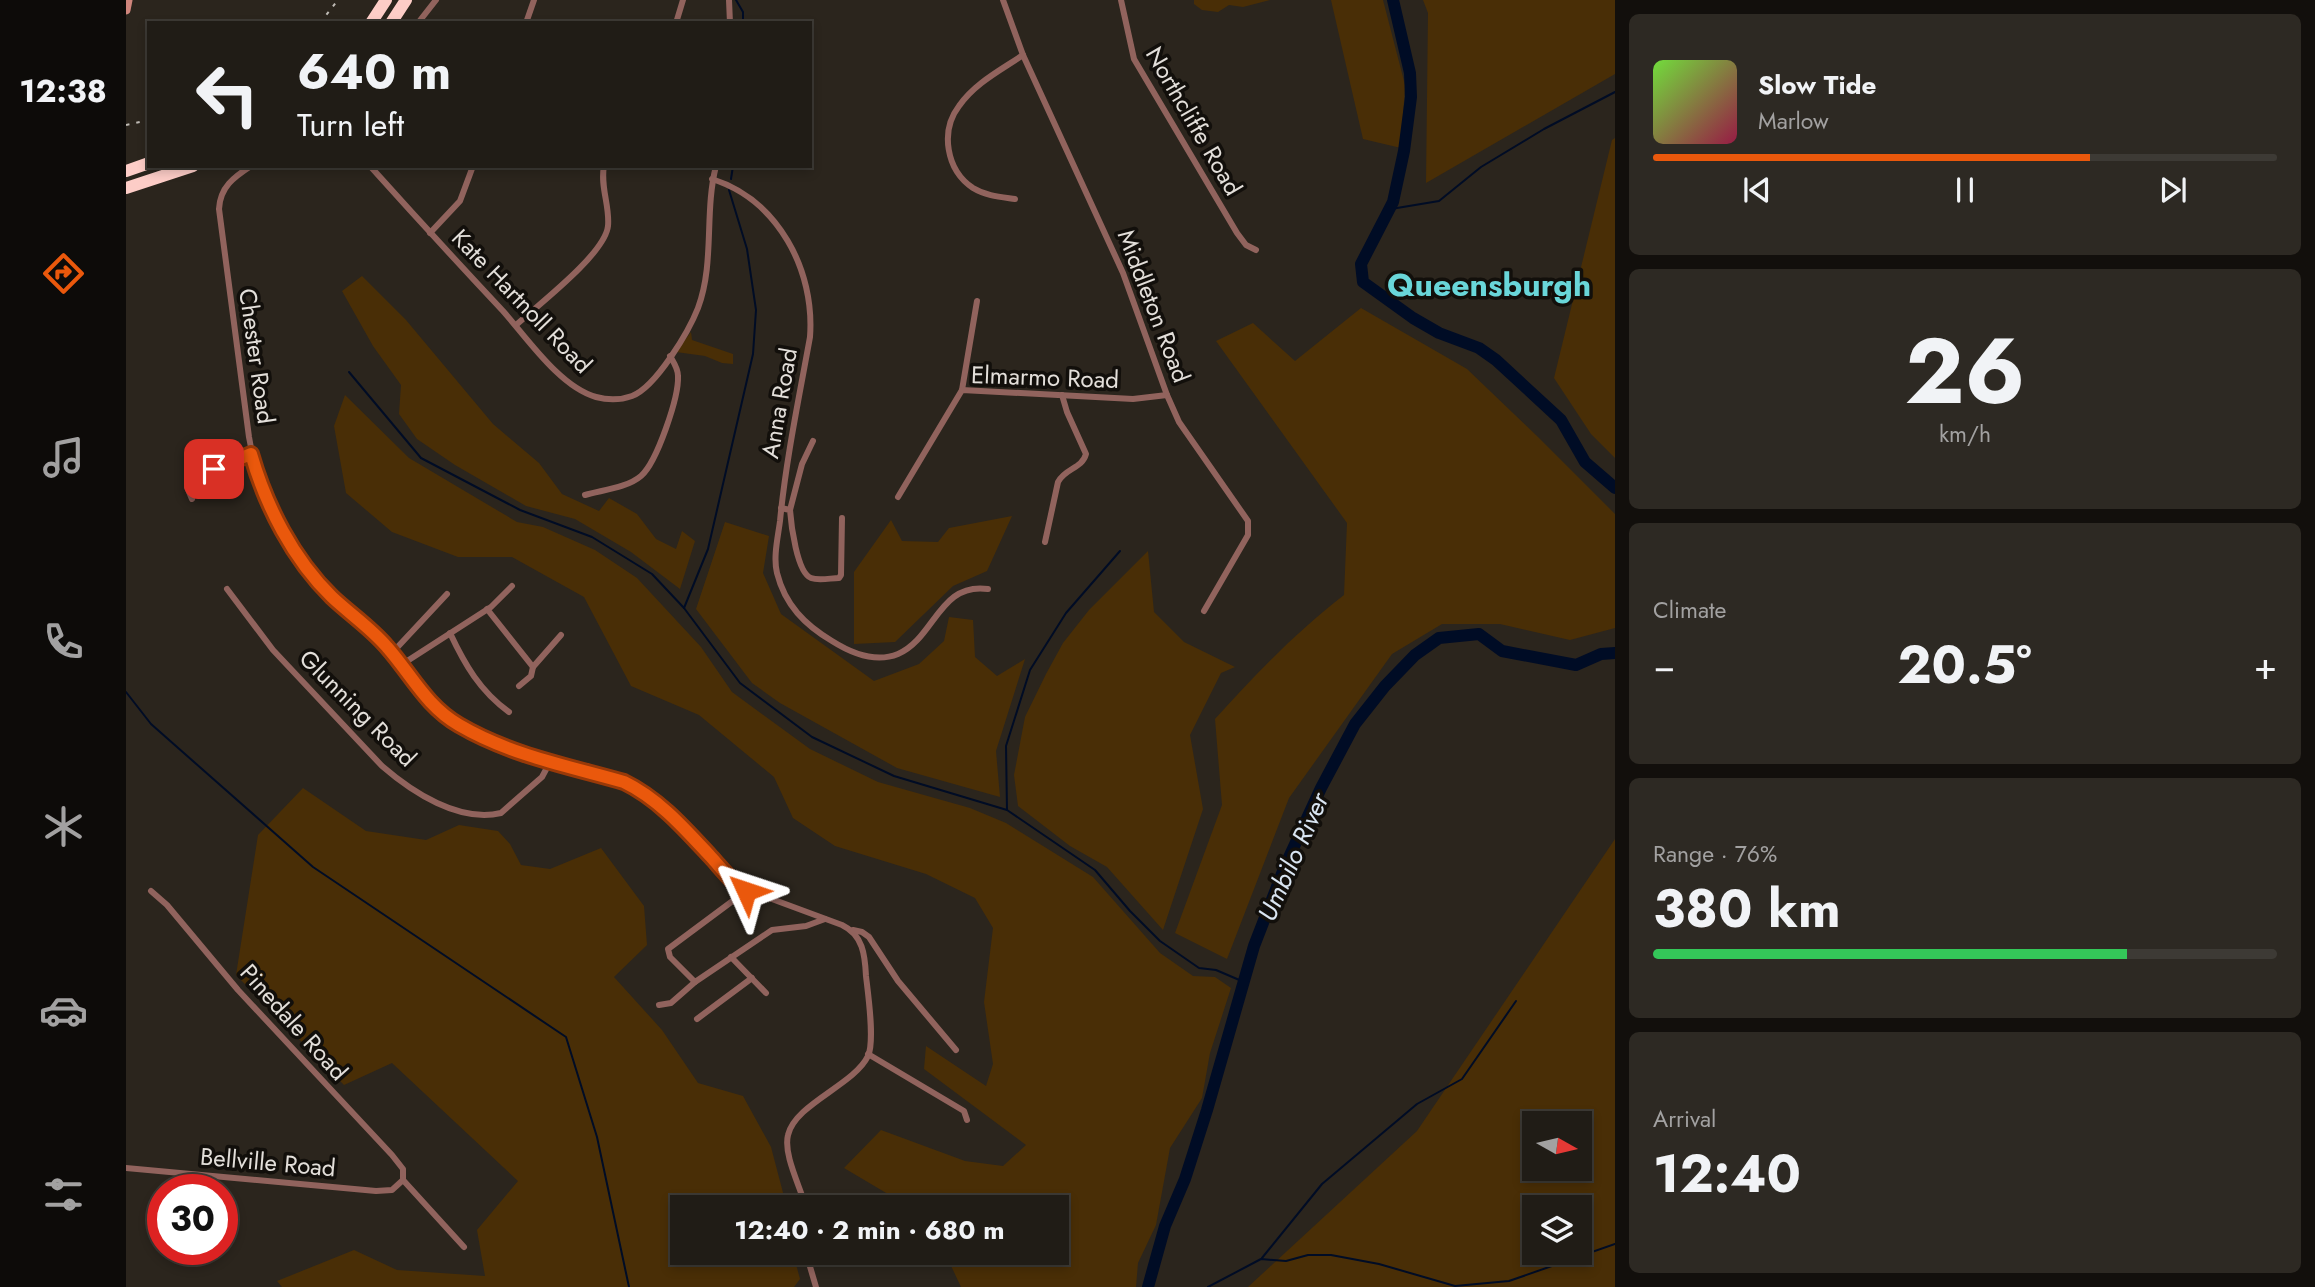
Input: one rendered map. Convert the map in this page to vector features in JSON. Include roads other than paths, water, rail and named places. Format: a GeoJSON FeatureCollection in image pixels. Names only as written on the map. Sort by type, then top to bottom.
{"type":"FeatureCollection","features":[{"type":"Feature","properties":{"kind":"highway"},"geometry":{"type":"LineString","coordinates":[[372,21],[386,0]]}},
{"type":"Feature","properties":{"kind":"highway"},"geometry":{"type":"LineString","coordinates":[[392,21],[406,0]]}},
{"type":"Feature","properties":{"kind":"highway"},"geometry":{"type":"LineString","coordinates":[[126,170],[147,164]]}},
{"type":"Feature","properties":{"kind":"highway"},"geometry":{"type":"LineString","coordinates":[[126,188],[187,168]]}},
{"type":"Feature","properties":{"kind":"main road"},"geometry":{"type":"LineString","coordinates":[[126,10],[128,0]]}},
{"type":"Feature","properties":{"kind":"street"},"geometry":{"type":"LineString","coordinates":[[420,21],[436,0]]}},
{"type":"Feature","properties":{"kind":"street"},"geometry":{"type":"LineString","coordinates":[[527,21],[534,0]]}},
{"type":"Feature","properties":{"kind":"street"},"geometry":{"type":"LineString","coordinates":[[677,21],[683,0]]}},
{"type":"Feature","properties":{"kind":"street"},"geometry":{"type":"LineString","coordinates":[[729,0],[730,21]]}},
{"type":"Feature","properties":{"kind":"street","name":"Middleton Road"},"geometry":{"type":"LineString","coordinates":[[1003,0],[1023,55],[1123,273],[1167,395],[1181,426],[1249,525],[1250,531],[1245,541],[1204,611]]}},
{"type":"Feature","properties":{"kind":"street","name":"Northcliffe Road"},"geometry":{"type":"LineString","coordinates":[[1121,0],[1133,60],[1237,233],[1246,245],[1256,250]]}},
{"type":"Feature","properties":{"kind":"street"},"geometry":{"type":"LineString","coordinates":[[1015,199],[989,195],[973,188],[960,176],[950,156],[947,141],[950,123],[958,107],[979,84],[1023,55]]}},
{"type":"Feature","properties":{"kind":"street","name":"Chester Road"},"geometry":{"type":"LineString","coordinates":[[248,168],[231,180],[225,188],[219,209],[251,454],[271,508],[322,587],[374,633],[432,706],[448,718],[505,748],[624,782],[640,790],[669,814],[733,881],[746,891],[867,935],[898,981],[956,1050]]}},
{"type":"Feature","properties":{"kind":"street","name":"Kate Hartnoll Road"},"geometry":{"type":"LineString","coordinates":[[372,168],[570,383],[595,397],[616,399],[637,394],[651,382],[694,317],[703,292],[709,255],[709,201],[715,168]]}},
{"type":"Feature","properties":{"kind":"street"},"geometry":{"type":"LineString","coordinates":[[430,233],[460,201],[472,168]]}},
{"type":"Feature","properties":{"kind":"street"},"geometry":{"type":"LineString","coordinates":[[516,325],[590,258],[604,240],[608,224],[603,190],[604,168]]}},
{"type":"Feature","properties":{"kind":"street","name":"Anna Road"},"geometry":{"type":"LineString","coordinates":[[712,179],[736,187],[778,224],[795,257],[808,292],[812,315],[810,337],[781,508],[776,565],[786,598],[804,622],[843,648],[871,656],[887,656],[900,653],[917,641],[941,609],[959,593],[973,588],[988,589]]}},
{"type":"Feature","properties":{"kind":"street"},"geometry":{"type":"LineString","coordinates":[[962,390],[977,301]]}},
{"type":"Feature","properties":{"kind":"street"},"geometry":{"type":"LineString","coordinates":[[585,495],[620,486],[637,478],[652,460],[665,433],[677,386],[677,369],[670,356]]}},
{"type":"Feature","properties":{"kind":"street","name":"Elmarmo Road"},"geometry":{"type":"LineString","coordinates":[[898,497],[962,390],[1133,399],[1167,395]]}},
{"type":"Feature","properties":{"kind":"street"},"geometry":{"type":"LineString","coordinates":[[1045,542],[1058,482],[1063,474],[1082,464],[1086,454],[1062,395]]}},
{"type":"Feature","properties":{"kind":"street"},"geometry":{"type":"LineString","coordinates":[[813,441],[802,464],[790,510],[801,566],[806,575],[814,579],[839,578],[841,575],[842,518]]}},
{"type":"Feature","properties":{"kind":"street"},"geometry":{"type":"LineString","coordinates":[[192,499],[187,487],[189,479],[251,454]]}},
{"type":"Feature","properties":{"kind":"street"},"geometry":{"type":"LineString","coordinates":[[781,508],[790,510]]}},
{"type":"Feature","properties":{"kind":"street"},"geometry":{"type":"LineString","coordinates":[[401,665],[487,609],[512,586]]}},
{"type":"Feature","properties":{"kind":"street","name":"Glunning Road"},"geometry":{"type":"LineString","coordinates":[[227,589],[273,650],[382,766],[396,778],[441,804],[451,809],[478,814],[501,813],[542,777],[550,762]]}},
{"type":"Feature","properties":{"kind":"street"},"geometry":{"type":"LineString","coordinates":[[392,653],[447,594]]}},
{"type":"Feature","properties":{"kind":"street"},"geometry":{"type":"LineString","coordinates":[[487,609],[533,667]]}},
{"type":"Feature","properties":{"kind":"street"},"geometry":{"type":"LineString","coordinates":[[450,633],[465,665],[481,689],[509,712]]}},
{"type":"Feature","properties":{"kind":"street"},"geometry":{"type":"LineString","coordinates":[[519,686],[531,676],[533,667],[561,635]]}},
{"type":"Feature","properties":{"kind":"street","name":"Pinedale Road"},"geometry":{"type":"LineString","coordinates":[[151,891],[167,905],[238,990],[400,1165],[404,1172],[403,1180],[464,1247]]}},
{"type":"Feature","properties":{"kind":"street"},"geometry":{"type":"LineString","coordinates":[[695,982],[670,957],[668,949],[746,891]]}},
{"type":"Feature","properties":{"kind":"street"},"geometry":{"type":"LineString","coordinates":[[659,1005],[671,1003],[695,982],[772,930],[807,926],[825,919]]}},
{"type":"Feature","properties":{"kind":"street"},"geometry":{"type":"LineString","coordinates":[[802,1195],[787,1148],[790,1129],[806,1111],[858,1068],[868,1054],[870,1039],[865,959],[859,940],[851,929]]}},
{"type":"Feature","properties":{"kind":"street"},"geometry":{"type":"LineString","coordinates":[[731,957],[765,993]]}},
{"type":"Feature","properties":{"kind":"street"},"geometry":{"type":"LineString","coordinates":[[697,1019],[752,978]]}},
{"type":"Feature","properties":{"kind":"street"},"geometry":{"type":"LineString","coordinates":[[868,1054],[964,1111],[967,1120]]}},
{"type":"Feature","properties":{"kind":"street","name":"Bellville Road"},"geometry":{"type":"LineString","coordinates":[[126,1168],[376,1191],[392,1190],[403,1180]]}},
{"type":"Feature","properties":{"kind":"street"},"geometry":{"type":"LineString","coordinates":[[810,1265],[816,1287]]}},
{"type":"Feature","properties":{"kind":"waterway"},"geometry":{"type":"LineString","coordinates":[[736,0],[743,12],[743,21]]}},
{"type":"Feature","properties":{"kind":"waterway","name":"Umbilo River"},"geometry":{"type":"LineString","coordinates":[[1393,0],[1410,73],[1411,97],[1404,151],[1393,202],[1361,264],[1363,282],[1413,318],[1439,333],[1479,348],[1496,360],[1561,420],[1585,462],[1615,488]]}},
{"type":"Feature","properties":{"kind":"waterway"},"geometry":{"type":"LineString","coordinates":[[1391,209],[1439,201],[1481,167],[1544,129],[1615,92]]}},
{"type":"Feature","properties":{"kind":"waterway"},"geometry":{"type":"LineString","coordinates":[[731,179],[733,168]]}},
{"type":"Feature","properties":{"kind":"waterway"},"geometry":{"type":"LineString","coordinates":[[684,608],[708,549],[753,354],[756,310],[747,249],[729,190]]}},
{"type":"Feature","properties":{"kind":"waterway"},"geometry":{"type":"LineString","coordinates":[[349,372],[421,458],[520,510],[592,537],[652,574],[684,608],[740,683],[812,737],[894,776],[1007,810],[1095,870],[1160,941],[1199,968],[1216,970],[1244,982]]}},
{"type":"Feature","properties":{"kind":"waterway"},"geometry":{"type":"LineString","coordinates":[[1007,810],[1006,746],[1030,670],[1066,613],[1120,551]]}},
{"type":"Feature","properties":{"kind":"waterway","name":"Umbilo River"},"geometry":{"type":"LineString","coordinates":[[1148,1287],[1165,1226],[1185,1179],[1207,1110],[1254,946],[1285,866],[1321,788],[1355,724],[1385,686],[1415,655],[1439,638],[1479,634],[1502,651],[1576,665],[1601,654],[1615,653]]}},
{"type":"Feature","properties":{"kind":"waterway"},"geometry":{"type":"LineString","coordinates":[[126,692],[151,724],[313,867],[566,1037],[597,1137],[629,1287]]}},
{"type":"Feature","properties":{"kind":"waterway"},"geometry":{"type":"LineString","coordinates":[[1262,1258],[1322,1184],[1417,1104],[1462,1079],[1516,1001]]}},
{"type":"Feature","properties":{"kind":"waterway"},"geometry":{"type":"LineString","coordinates":[[1208,1287],[1261,1259],[1286,1261],[1308,1255],[1331,1255],[1379,1264],[1455,1286],[1509,1281],[1615,1244]]}},
{"type":"Feature","properties":{"kind":"railway"},"geometry":{"type":"LineString","coordinates":[[322,21],[338,0]]}},
{"type":"Feature","properties":{"kind":"railway"},"geometry":{"type":"LineString","coordinates":[[126,125],[147,120]]}},
{"type":"Feature","properties":{"kind":"district","name":"Queensburgh"},"geometry":{"type":"Point","coordinates":[1489,285]}}]}
